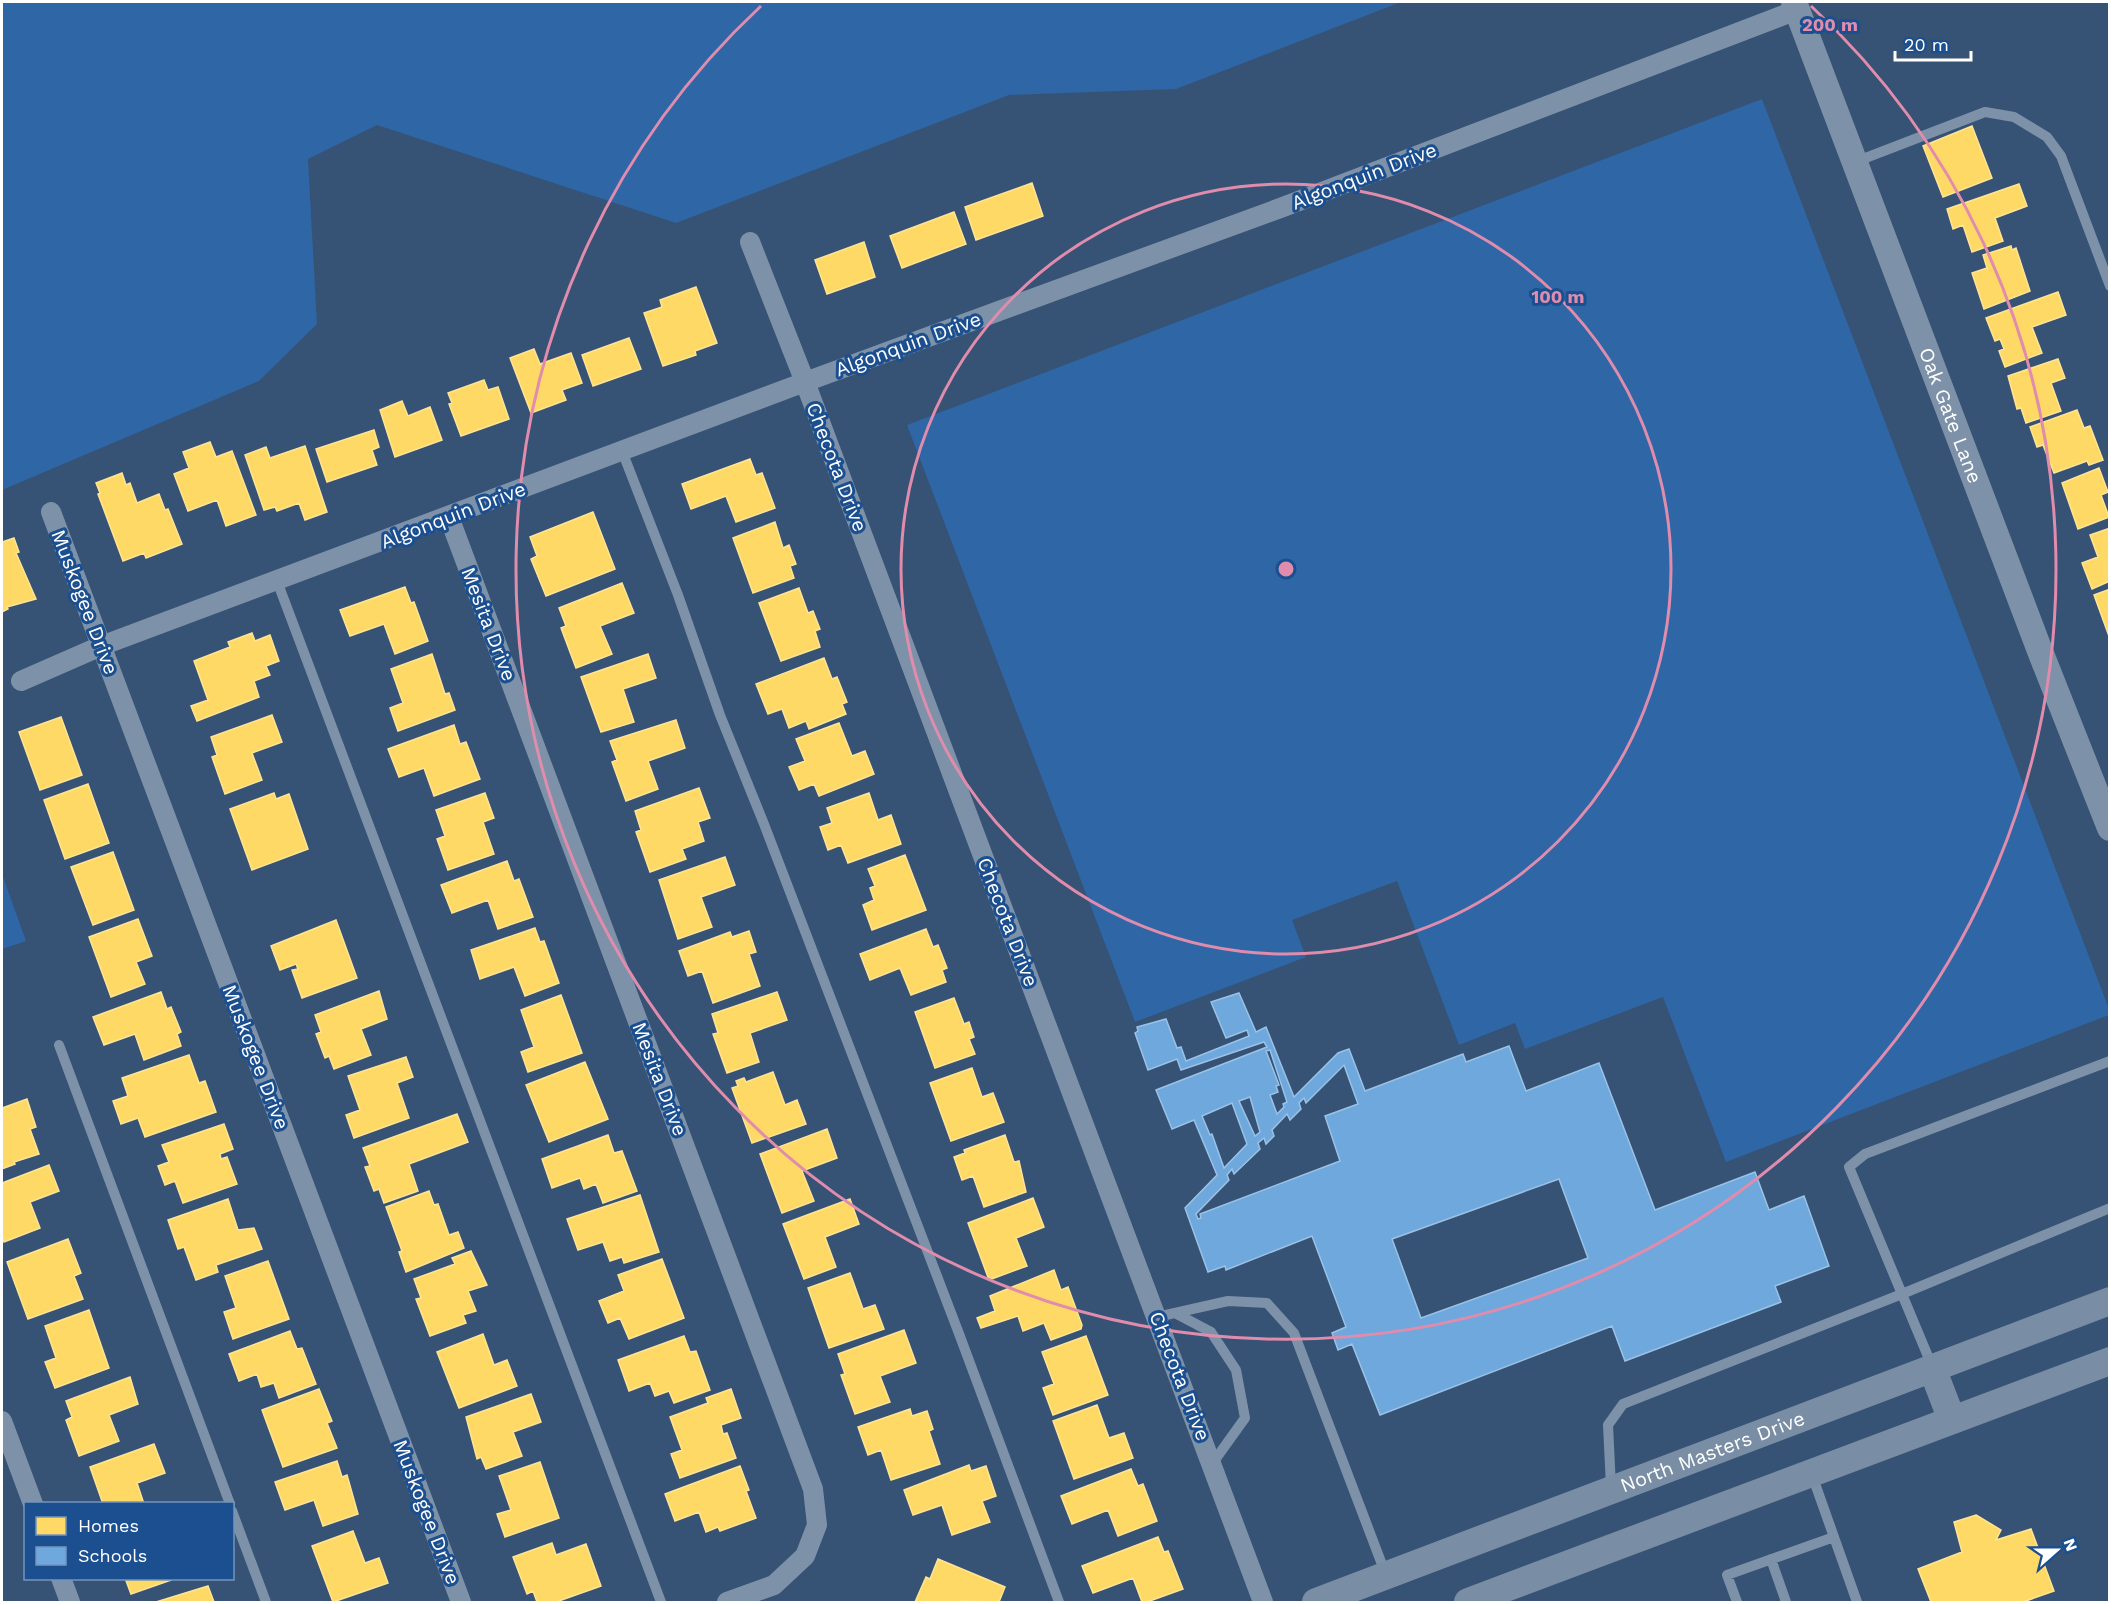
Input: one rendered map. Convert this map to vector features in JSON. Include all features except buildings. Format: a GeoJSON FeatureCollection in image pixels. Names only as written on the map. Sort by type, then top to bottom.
{"type":"FeatureCollection","features":[{"type":"Feature","properties":{"kind":"main road","name":"North Masters Drive"},"geometry":{"type":"LineString","coordinates":[[1316,1602],[2109,1301]]}},
{"type":"Feature","properties":{"kind":"main road"},"geometry":{"type":"LineString","coordinates":[[1468,1602],[2109,1360]]}},
{"type":"Feature","properties":{"kind":"main road"},"geometry":{"type":"LineString","coordinates":[[1932,1368],[1952,1420]]}},
{"type":"Feature","properties":{"kind":"street","name":"Oak Gate Lane"},"geometry":{"type":"LineString","coordinates":[[1796,6],[2109,828]]}},
{"type":"Feature","properties":{"kind":"street","name":"Algonquin Drive"},"geometry":{"type":"LineString","coordinates":[[21,681],[101,646],[805,382],[1283,207],[1796,6]]}},
{"type":"Feature","properties":{"kind":"street","name":"Checota Drive"},"geometry":{"type":"LineString","coordinates":[[750,242],[1166,1315],[1212,1464],[1263,1602]]}},
{"type":"Feature","properties":{"kind":"street","name":"Muskogee Drive"},"geometry":{"type":"LineString","coordinates":[[51,512],[461,1602]]}},
{"type":"Feature","properties":{"kind":"street","name":"Mesita Drive"},"geometry":{"type":"LineString","coordinates":[[449,517],[813,1489],[817,1525],[805,1556],[774,1585],[727,1602]]}},
{"type":"Feature","properties":{"kind":"street"},"geometry":{"type":"LineString","coordinates":[[2,1421],[33,1502]]}},
{"type":"Feature","properties":{"kind":"street"},"geometry":{"type":"LineString","coordinates":[[62,1580],[70,1602]]}},
{"type":"Feature","properties":{"kind":"lane"},"geometry":{"type":"LineString","coordinates":[[1854,162],[1985,112],[2014,117],[2047,136],[2061,156],[2109,286]]}},
{"type":"Feature","properties":{"kind":"lane"},"geometry":{"type":"LineString","coordinates":[[622,451],[678,596],[720,715],[958,1331],[1059,1602]]}},
{"type":"Feature","properties":{"kind":"lane"},"geometry":{"type":"LineString","coordinates":[[277,581],[661,1602]]}},
{"type":"Feature","properties":{"kind":"lane"},"geometry":{"type":"LineString","coordinates":[[59,1045],[230,1502]]}},
{"type":"Feature","properties":{"kind":"lane"},"geometry":{"type":"LineString","coordinates":[[1932,1368],[1849,1167],[1865,1154],[2109,1061]]}},
{"type":"Feature","properties":{"kind":"lane"},"geometry":{"type":"LineString","coordinates":[[1611,1490],[1608,1425],[1623,1404],[1902,1294],[2109,1208]]}},
{"type":"Feature","properties":{"kind":"lane"},"geometry":{"type":"LineString","coordinates":[[1166,1315],[1228,1301],[1267,1303],[1294,1333],[1386,1576]]}},
{"type":"Feature","properties":{"kind":"lane"},"geometry":{"type":"LineString","coordinates":[[1166,1315],[1211,1332],[1236,1370],[1245,1418],[1212,1464]]}},
{"type":"Feature","properties":{"kind":"lane"},"geometry":{"type":"LineString","coordinates":[[1812,1473],[1857,1602]]}},
{"type":"Feature","properties":{"kind":"lane"},"geometry":{"type":"LineString","coordinates":[[234,1516],[267,1602]]}},
{"type":"Feature","properties":{"kind":"lane"},"geometry":{"type":"LineString","coordinates":[[1737,1602],[1727,1575],[1834,1537]]}},
{"type":"Feature","properties":{"kind":"lane"},"geometry":{"type":"LineString","coordinates":[[1771,1559],[1786,1602]]}},
{"type":"Feature","properties":{"kind":"shaded area"},"geometry":{"type":"Polygon","coordinates":[[[2,2],[1401,2],[1176,89],[1009,95],[676,223],[377,125],[308,159],[317,324],[259,381],[2,490],[2,2]]]}},
{"type":"Feature","properties":{"kind":"shaded area"},"geometry":{"type":"Polygon","coordinates":[[[1762,99],[2109,1009],[2109,1015],[1726,1162],[1663,997],[1525,1049],[1515,1023],[1459,1045],[1397,881],[1292,920],[1306,957],[1135,1022],[907,425],[1762,99]]]}},
{"type":"Feature","properties":{"kind":"shaded area"},"geometry":{"type":"Polygon","coordinates":[[[2,874],[26,941],[2,949],[2,874]]]}}]}
